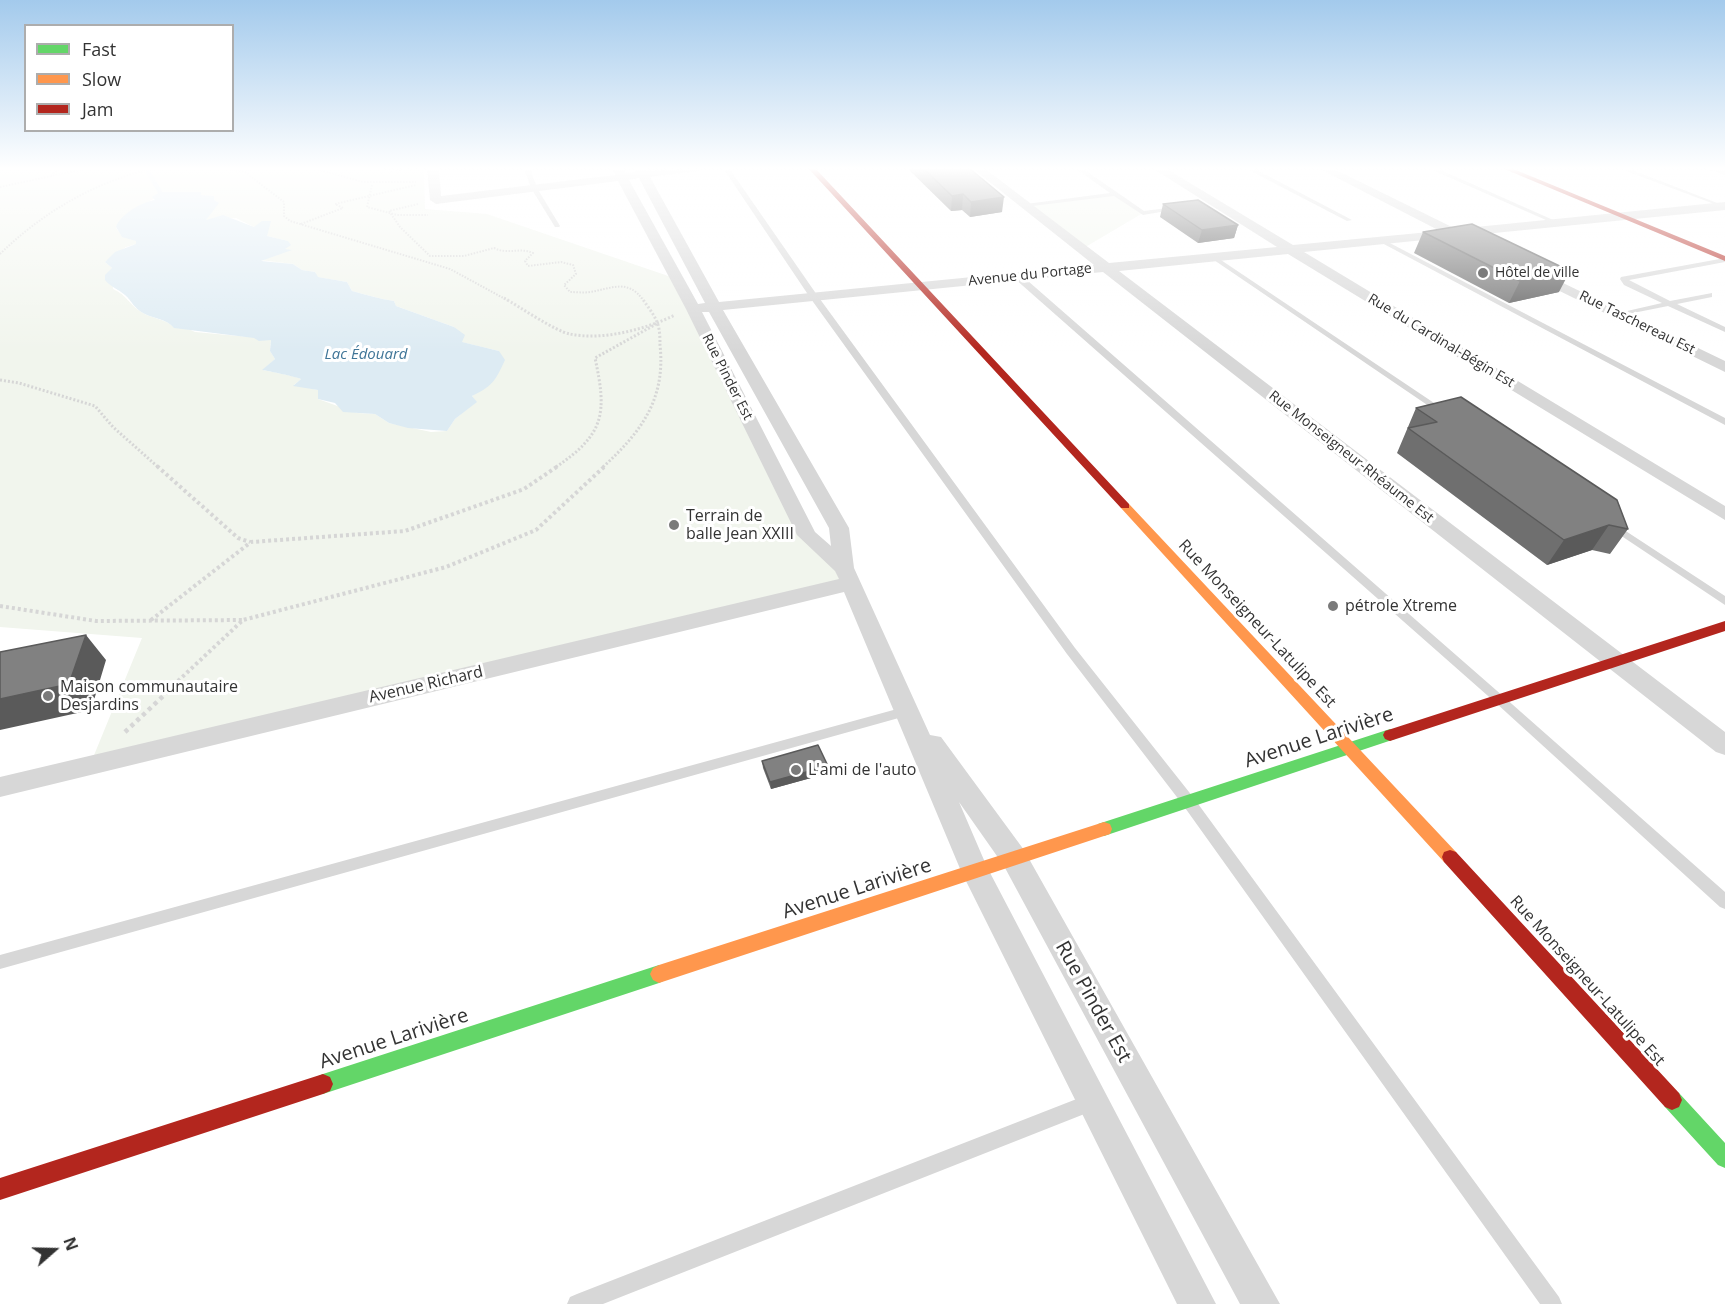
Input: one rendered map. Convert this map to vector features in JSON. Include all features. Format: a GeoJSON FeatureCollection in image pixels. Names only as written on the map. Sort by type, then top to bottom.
{"type":"FeatureCollection","features":[{"type":"Feature","properties":{"kind":"street","name":"Rue Pinder Est"},"geometry":{"type":"LineString","coordinates":[[649,229],[693,309],[807,535],[848,576]]}},
{"type":"Feature","properties":{"kind":"street","name":"Rue Pinder Est"},"geometry":{"type":"LineString","coordinates":[[672,229],[839,528],[848,576],[975,871],[1197,1304]]}},
{"type":"Feature","properties":{"kind":"street","name":"Rue Monseigneur-Latulipe Est"},"geometry":{"type":"LineString","coordinates":[[866,229],[1351,748],[1725,1158]]}},
{"type":"Feature","properties":{"kind":"street","name":"Rue Monseigneur-Rhéaume Est"},"geometry":{"type":"LineString","coordinates":[[1055,229],[1725,745]]}},
{"type":"Feature","properties":{"kind":"street","name":"Rue du Cardinal-Bégin Est"},"geometry":{"type":"LineString","coordinates":[[1254,229],[1725,514]]}},
{"type":"Feature","properties":{"kind":"street"},"geometry":{"type":"LineString","coordinates":[[1447,229],[1477,244]]}},
{"type":"Feature","properties":{"kind":"street","name":"Avenue du Portage"},"geometry":{"type":"LineString","coordinates":[[693,309],[1497,229]]}},
{"type":"Feature","properties":{"kind":"street"},"geometry":{"type":"LineString","coordinates":[[1653,229],[1725,259]]}},
{"type":"Feature","properties":{"kind":"street","name":"Rue Taschereau Est"},"geometry":{"type":"LineString","coordinates":[[1518,264],[1724,365]]}},
{"type":"Feature","properties":{"kind":"street","name":"Avenue Richard"},"geometry":{"type":"LineString","coordinates":[[0,787],[848,576]]}},
{"type":"Feature","properties":{"kind":"street","name":"Avenue Larivière"},"geometry":{"type":"LineString","coordinates":[[0,1189],[1725,626]]}},
{"type":"Feature","properties":{"kind":"street","name":"Rue Pinder Est"},"geometry":{"type":"LineString","coordinates":[[908,711],[1014,858],[1261,1304]]}},
{"type":"Feature","properties":{"kind":"lane"},"geometry":{"type":"LineString","coordinates":[[768,229],[814,297],[1071,651],[1188,801],[1552,1304]]}},
{"type":"Feature","properties":{"kind":"lane"},"geometry":{"type":"LineString","coordinates":[[1382,241],[1725,422]]}},
{"type":"Feature","properties":{"kind":"lane"},"geometry":{"type":"LineString","coordinates":[[1213,257],[1452,417]]}},
{"type":"Feature","properties":{"kind":"lane"},"geometry":{"type":"LineString","coordinates":[[1725,259],[1624,279],[1627,283],[1725,330]]}},
{"type":"Feature","properties":{"kind":"lane"},"geometry":{"type":"LineString","coordinates":[[1017,276],[1500,700],[1725,902]]}},
{"type":"Feature","properties":{"kind":"lane"},"geometry":{"type":"LineString","coordinates":[[1618,314],[1709,295]]}},
{"type":"Feature","properties":{"kind":"lane"},"geometry":{"type":"LineString","coordinates":[[1600,517],[1725,601]]}},
{"type":"Feature","properties":{"kind":"lane"},"geometry":{"type":"LineString","coordinates":[[0,962],[908,711]]}},
{"type":"Feature","properties":{"kind":"lane"},"geometry":{"type":"LineString","coordinates":[[577,1304],[1093,1101]]}},
{"type":"Feature","properties":{"kind":"path"},"geometry":{"type":"LineString","coordinates":[[0,254],[27,229]]}},
{"type":"Feature","properties":{"kind":"path"},"geometry":{"type":"LineString","coordinates":[[317,229],[450,269],[569,334],[609,334],[658,324]]}},
{"type":"Feature","properties":{"kind":"path"},"geometry":{"type":"LineString","coordinates":[[0,606],[96,621],[243,620],[446,567],[536,530],[629,443],[648,417],[657,392],[662,360],[658,324],[639,294],[628,287],[612,285],[591,292],[570,292],[564,285],[576,274],[573,265],[561,262],[528,266],[525,261],[533,254],[527,250],[504,253],[494,248],[464,256],[430,256],[402,229]]}},
{"type":"Feature","properties":{"kind":"path"},"geometry":{"type":"LineString","coordinates":[[0,380],[19,382],[95,406],[113,427],[238,538],[251,542],[405,531],[524,489],[568,459],[593,434],[601,418],[602,391],[595,358],[658,324],[693,309]]}},
{"type":"Feature","properties":{"kind":"path"},"geometry":{"type":"LineString","coordinates":[[151,620],[251,542]]}},
{"type":"Feature","properties":{"kind":"path"},"geometry":{"type":"LineString","coordinates":[[124,733],[243,620]]}},
{"type":"Feature","properties":{"kind":"shaded area"},"geometry":{"type":"Polygon","coordinates":[[[0,229],[117,229],[122,236],[136,241],[136,244],[126,247],[105,262],[112,268],[113,289],[139,310],[175,328],[184,327],[195,332],[271,339],[270,351],[275,359],[263,370],[301,379],[294,385],[318,390],[318,399],[357,413],[375,414],[389,423],[431,432],[447,431],[455,419],[476,402],[472,396],[497,374],[499,351],[461,342],[454,327],[396,306],[394,301],[352,291],[347,282],[317,277],[315,272],[302,270],[293,264],[260,260],[285,249],[287,241],[267,236],[263,229],[530,229],[677,279],[807,535],[851,583],[90,765],[142,638],[0,627],[0,229]]]}},
{"type":"Feature","properties":{"kind":"shaded area"},"geometry":{"type":"Polygon","coordinates":[[[1056,229],[1116,229],[1082,249],[1056,229]]]}},
{"type":"Feature","properties":{"kind":"water","name":"Lac Édouard"},"geometry":{"type":"Polygon","coordinates":[[[117,229],[269,229],[267,236],[288,241],[291,245],[285,249],[292,250],[261,261],[293,264],[302,270],[315,272],[318,277],[347,282],[352,291],[394,301],[396,306],[454,327],[465,335],[462,342],[499,351],[505,360],[493,382],[472,396],[477,402],[455,419],[447,431],[408,428],[389,423],[375,414],[343,412],[335,403],[318,399],[318,390],[293,386],[301,379],[262,370],[275,359],[270,351],[271,340],[259,341],[254,338],[174,328],[164,321],[141,312],[125,295],[105,280],[105,275],[112,268],[105,262],[115,252],[136,244],[136,241],[122,237],[117,229]]]}},
{"type":"Feature","properties":{"kind":"building"},"geometry":{"type":"Polygon","coordinates":[[[1442,229],[1482,229],[1570,271],[1520,281],[1423,232],[1442,229]]]}},
{"type":"Feature","properties":{"kind":"building"},"geometry":{"type":"Polygon","coordinates":[[[1461,397],[1617,500],[1628,529],[1609,525],[1564,540],[1408,428],[1437,422],[1416,408],[1461,397]]]}},
{"type":"Feature","properties":{"kind":"building"},"geometry":{"type":"Polygon","coordinates":[[[86,635],[69,684],[0,699],[0,652],[86,635]]]}},
{"type":"Feature","properties":{"kind":"building","name":"L'ami de l'auto"},"geometry":{"type":"Polygon","coordinates":[[[818,745],[828,766],[770,782],[762,761],[818,745]]]}},
{"type":"Feature","properties":{"kind":"traffic: fast"},"geometry":{"type":"LineString","coordinates":[[1104,829],[1390,735]]}},
{"type":"Feature","properties":{"kind":"traffic: fast"},"geometry":{"type":"LineString","coordinates":[[323,1084],[659,974]]}},
{"type":"Feature","properties":{"kind":"traffic: fast"},"geometry":{"type":"LineString","coordinates":[[1672,1100],[1725,1158]]}},
{"type":"Feature","properties":{"kind":"traffic: slow"},"geometry":{"type":"LineString","coordinates":[[1125,506],[1450,857]]}},
{"type":"Feature","properties":{"kind":"traffic: slow"},"geometry":{"type":"LineString","coordinates":[[659,974],[1104,829]]}},
{"type":"Feature","properties":{"kind":"traffic: jam"},"geometry":{"type":"LineString","coordinates":[[868,229],[1125,506]]}},
{"type":"Feature","properties":{"kind":"traffic: jam"},"geometry":{"type":"LineString","coordinates":[[1652,229],[1725,259]]}},
{"type":"Feature","properties":{"kind":"traffic: jam"},"geometry":{"type":"LineString","coordinates":[[1390,735],[1725,626]]}},
{"type":"Feature","properties":{"kind":"traffic: jam"},"geometry":{"type":"LineString","coordinates":[[1450,857],[1672,1100]]}},
{"type":"Feature","properties":{"kind":"traffic: jam"},"geometry":{"type":"LineString","coordinates":[[0,1189],[323,1084]]}},
{"type":"Feature","properties":{"kind":"place","name":"Hôtel de ville"},"geometry":{"type":"Point","coordinates":[1483,273]}},
{"type":"Feature","properties":{"kind":"place","name":"Terrain de balle Jean XXIII"},"geometry":{"type":"Point","coordinates":[674,525]}},
{"type":"Feature","properties":{"kind":"place","name":"pétrole Xtreme"},"geometry":{"type":"Point","coordinates":[1333,606]}},
{"type":"Feature","properties":{"kind":"place","name":"Maison communautaire Desjardins"},"geometry":{"type":"Point","coordinates":[48,696]}},
{"type":"Feature","properties":{"kind":"place","name":"L'ami de l'auto"},"geometry":{"type":"Point","coordinates":[796,770]}}]}
